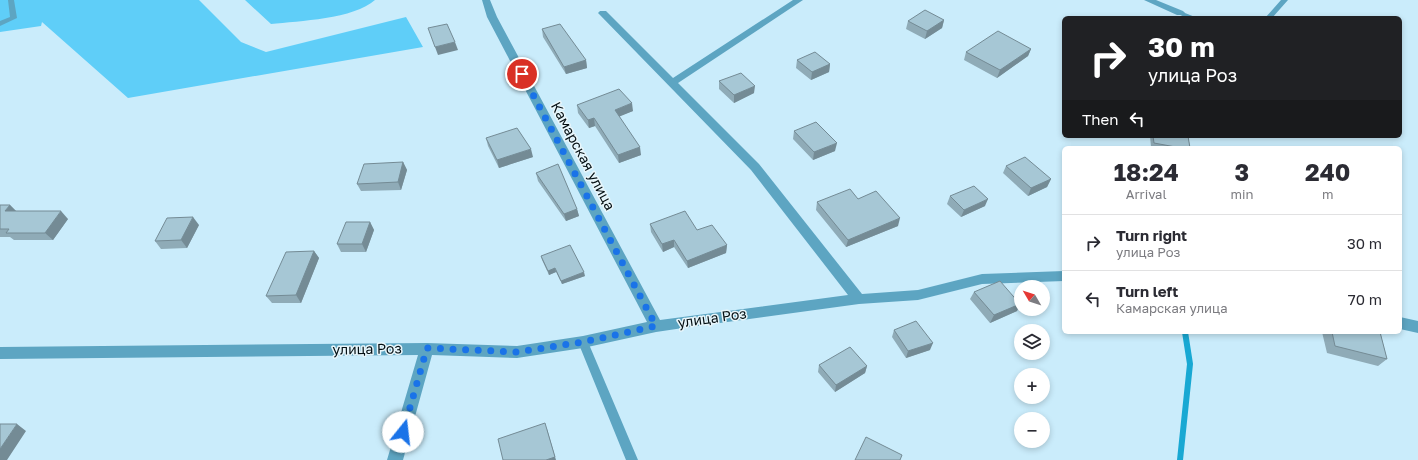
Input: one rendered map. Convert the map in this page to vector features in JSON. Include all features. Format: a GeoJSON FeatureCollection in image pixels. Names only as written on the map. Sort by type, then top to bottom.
{"type":"FeatureCollection","features":[{"type":"Feature","properties":{"kind":"street","name":"Камарская улица"},"geometry":{"type":"LineString","coordinates":[[486,0],[492,18],[656,326]]}},
{"type":"Feature","properties":{"kind":"street"},"geometry":{"type":"LineString","coordinates":[[672,83],[799,0]]}},
{"type":"Feature","properties":{"kind":"street"},"geometry":{"type":"LineString","coordinates":[[1148,0],[1180,14]]}},
{"type":"Feature","properties":{"kind":"street"},"geometry":{"type":"LineString","coordinates":[[603,13],[755,167],[859,299]]}},
{"type":"Feature","properties":{"kind":"street","name":"улица Роз"},"geometry":{"type":"LineString","coordinates":[[0,353],[427,348],[517,352],[583,342],[656,326],[774,309],[859,299],[918,295],[982,279],[1062,276]]}},
{"type":"Feature","properties":{"kind":"street"},"geometry":{"type":"LineString","coordinates":[[1402,323],[1418,327]]}},
{"type":"Feature","properties":{"kind":"street"},"geometry":{"type":"LineString","coordinates":[[395,460],[427,348]]}},
{"type":"Feature","properties":{"kind":"lane"},"geometry":{"type":"LineString","coordinates":[[0,24],[14,18],[11,0]]}},
{"type":"Feature","properties":{"kind":"lane"},"geometry":{"type":"LineString","coordinates":[[1270,16],[1285,0]]}},
{"type":"Feature","properties":{"kind":"lane"},"geometry":{"type":"LineString","coordinates":[[1180,14],[1186,16]]}},
{"type":"Feature","properties":{"kind":"lane"},"geometry":{"type":"LineString","coordinates":[[583,342],[632,460]]}},
{"type":"Feature","properties":{"kind":"shaded area"},"geometry":{"type":"Polygon","coordinates":[[[0,0],[199,0],[241,42],[266,52],[406,17],[423,47],[128,98],[42,22],[41,26],[0,32],[0,0]]]}},
{"type":"Feature","properties":{"kind":"shaded area"},"geometry":{"type":"Polygon","coordinates":[[[245,0],[375,0],[366,6],[340,15],[311,20],[271,24],[245,0]]]}},
{"type":"Feature","properties":{"kind":"building"},"geometry":{"type":"Polygon","coordinates":[[[925,10],[944,20],[927,31],[908,21],[925,10]]]}},
{"type":"Feature","properties":{"kind":"building"},"geometry":{"type":"Polygon","coordinates":[[[447,24],[455,42],[435,47],[428,28],[447,24]]]}},
{"type":"Feature","properties":{"kind":"building"},"geometry":{"type":"Polygon","coordinates":[[[560,24],[586,60],[564,67],[542,29],[560,24]]]}},
{"type":"Feature","properties":{"kind":"building"},"geometry":{"type":"Polygon","coordinates":[[[998,31],[1031,49],[1000,70],[966,52],[998,31]]]}},
{"type":"Feature","properties":{"kind":"building"},"geometry":{"type":"Polygon","coordinates":[[[815,52],[830,64],[812,72],[797,60],[815,52]]]}},
{"type":"Feature","properties":{"kind":"building"},"geometry":{"type":"Polygon","coordinates":[[[741,73],[755,86],[734,95],[719,81],[741,73]]]}},
{"type":"Feature","properties":{"kind":"building"},"geometry":{"type":"Polygon","coordinates":[[[619,89],[632,103],[615,110],[640,147],[618,155],[594,118],[588,120],[577,105],[619,89]]]}},
{"type":"Feature","properties":{"kind":"building"},"geometry":{"type":"Polygon","coordinates":[[[816,122],[837,143],[814,152],[794,131],[816,122]]]}},
{"type":"Feature","properties":{"kind":"building"},"geometry":{"type":"Polygon","coordinates":[[[517,128],[531,149],[497,160],[486,138],[517,128]]]}},
{"type":"Feature","properties":{"kind":"building"},"geometry":{"type":"Polygon","coordinates":[[[1153,138],[1188,138],[1190,146],[1170,146],[1154,143],[1153,138]]]}},
{"type":"Feature","properties":{"kind":"building"},"geometry":{"type":"Polygon","coordinates":[[[1025,157],[1051,179],[1031,188],[1006,166],[1025,157]]]}},
{"type":"Feature","properties":{"kind":"building"},"geometry":{"type":"Polygon","coordinates":[[[403,162],[398,182],[357,184],[364,164],[403,162]]]}},
{"type":"Feature","properties":{"kind":"building"},"geometry":{"type":"Polygon","coordinates":[[[558,164],[577,209],[564,214],[536,173],[558,164]]]}},
{"type":"Feature","properties":{"kind":"building"},"geometry":{"type":"Polygon","coordinates":[[[974,186],[988,199],[964,210],[950,196],[974,186]]]}},
{"type":"Feature","properties":{"kind":"building"},"geometry":{"type":"Polygon","coordinates":[[[850,189],[858,199],[876,191],[900,218],[848,240],[817,202],[850,189]]]}},
{"type":"Feature","properties":{"kind":"building"},"geometry":{"type":"Polygon","coordinates":[[[0,205],[10,205],[5,211],[61,211],[45,233],[6,233],[9,229],[0,229],[0,205]]]}},
{"type":"Feature","properties":{"kind":"building"},"geometry":{"type":"Polygon","coordinates":[[[685,211],[697,230],[712,225],[727,245],[687,261],[674,240],[662,244],[650,224],[685,211]]]}},
{"type":"Feature","properties":{"kind":"building"},"geometry":{"type":"Polygon","coordinates":[[[193,217],[181,240],[155,241],[167,218],[193,217]]]}},
{"type":"Feature","properties":{"kind":"building"},"geometry":{"type":"Polygon","coordinates":[[[346,222],[370,222],[362,244],[337,244],[346,222]]]}},
{"type":"Feature","properties":{"kind":"building"},"geometry":{"type":"Polygon","coordinates":[[[570,245],[584,272],[561,281],[555,268],[548,271],[541,256],[570,245]]]}},
{"type":"Feature","properties":{"kind":"building"},"geometry":{"type":"Polygon","coordinates":[[[314,251],[296,295],[266,296],[286,252],[314,251]]]}},
{"type":"Feature","properties":{"kind":"building"},"geometry":{"type":"Polygon","coordinates":[[[1000,281],[1014,297],[1014,307],[994,315],[974,292],[1000,281]]]}},
{"type":"Feature","properties":{"kind":"building"},"geometry":{"type":"Polygon","coordinates":[[[916,321],[933,343],[908,351],[894,330],[916,321]]]}},
{"type":"Feature","properties":{"kind":"building"},"geometry":{"type":"Polygon","coordinates":[[[1332,334],[1381,334],[1387,359],[1335,346],[1332,334]]]}},
{"type":"Feature","properties":{"kind":"building"},"geometry":{"type":"Polygon","coordinates":[[[850,347],[867,366],[836,385],[819,365],[850,347]]]}},
{"type":"Feature","properties":{"kind":"building"},"geometry":{"type":"Polygon","coordinates":[[[545,423],[555,457],[546,460],[503,460],[498,439],[545,423]]]}},
{"type":"Feature","properties":{"kind":"building"},"geometry":{"type":"Polygon","coordinates":[[[0,424],[17,424],[0,449],[0,424]]]}},
{"type":"Feature","properties":{"kind":"building"},"geometry":{"type":"Polygon","coordinates":[[[866,437],[902,455],[900,460],[855,460],[866,437]]]}},
{"type":"Feature","properties":{"kind":"waterway"},"geometry":{"type":"LineString","coordinates":[[1180,460],[1190,364],[1185,334]]}},
{"type":"Feature","properties":{"kind":"route"},"geometry":{"type":"LineString","coordinates":[[403,432],[427,348],[517,352],[583,342],[656,326],[522,74]]}}]}
